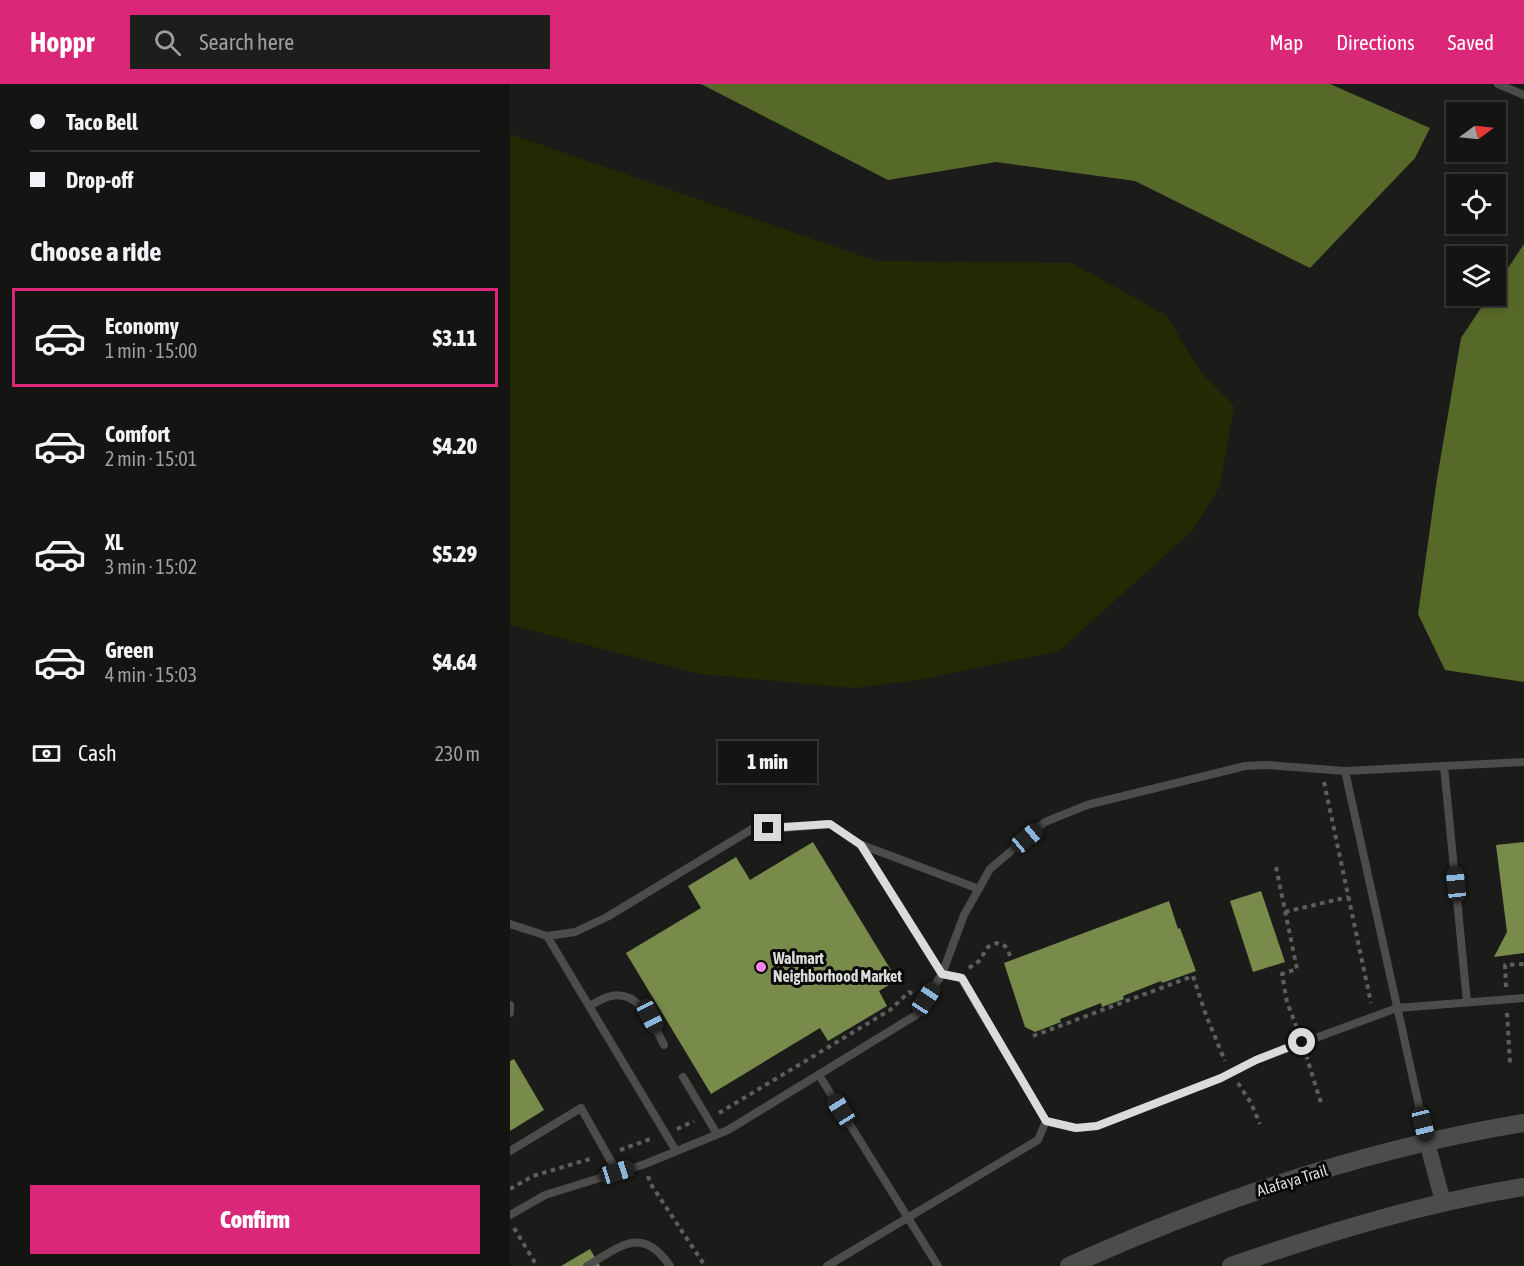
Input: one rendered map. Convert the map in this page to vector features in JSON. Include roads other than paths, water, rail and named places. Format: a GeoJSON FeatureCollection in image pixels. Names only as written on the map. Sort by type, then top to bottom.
{"type":"FeatureCollection","features":[{"type":"Feature","properties":{"kind":"main road","name":"Alafaya Trail"},"geometry":{"type":"LineString","coordinates":[[1069,1266],[1130,1239],[1275,1184],[1427,1142],[1524,1123]]}},
{"type":"Feature","properties":{"kind":"main road"},"geometry":{"type":"LineString","coordinates":[[1230,1266],[1298,1243],[1443,1202],[1524,1187]]}},
{"type":"Feature","properties":{"kind":"street"},"geometry":{"type":"LineString","coordinates":[[1427,1142],[1443,1202]]}},
{"type":"Feature","properties":{"kind":"lane"},"geometry":{"type":"LineString","coordinates":[[1498,84],[1524,95]]}},
{"type":"Feature","properties":{"kind":"lane"},"geometry":{"type":"LineString","coordinates":[[510,1215],[545,1195],[645,1164],[728,1130],[916,1014],[942,974],[964,915],[990,869],[1045,822],[1087,805],[1245,766],[1268,765],[1345,771],[1524,762]]}},
{"type":"Feature","properties":{"kind":"lane"},"geometry":{"type":"LineString","coordinates":[[1444,766],[1467,1002]]}},
{"type":"Feature","properties":{"kind":"lane"},"geometry":{"type":"LineString","coordinates":[[1345,771],[1427,1142]]}},
{"type":"Feature","properties":{"kind":"lane"},"geometry":{"type":"LineString","coordinates":[[510,924],[547,936],[575,932],[607,917],[752,829],[830,824],[861,845],[979,889]]}},
{"type":"Feature","properties":{"kind":"lane"},"geometry":{"type":"LineString","coordinates":[[861,845],[942,974],[962,978],[1046,1121],[1076,1128],[1097,1126],[1256,1060],[1397,1008],[1524,998]]}},
{"type":"Feature","properties":{"kind":"lane"},"geometry":{"type":"LineString","coordinates":[[547,936],[676,1151]]}},
{"type":"Feature","properties":{"kind":"lane"},"geometry":{"type":"LineString","coordinates":[[589,1006],[612,996],[630,997],[650,1016],[664,1045]]}},
{"type":"Feature","properties":{"kind":"lane"},"geometry":{"type":"LineString","coordinates":[[510,1005],[510,1013]]}},
{"type":"Feature","properties":{"kind":"lane"},"geometry":{"type":"LineString","coordinates":[[819,1074],[938,1266]]}},
{"type":"Feature","properties":{"kind":"lane"},"geometry":{"type":"LineString","coordinates":[[683,1077],[717,1134]]}},
{"type":"Feature","properties":{"kind":"lane"},"geometry":{"type":"LineString","coordinates":[[510,1152],[581,1108],[617,1172]]}},
{"type":"Feature","properties":{"kind":"lane"},"geometry":{"type":"LineString","coordinates":[[827,1266],[1038,1140],[1046,1121]]}},
{"type":"Feature","properties":{"kind":"lane"},"geometry":{"type":"LineString","coordinates":[[587,1266],[624,1245],[636,1242],[648,1243],[661,1253],[670,1266]]}},
{"type":"Feature","properties":{"kind":"place","name":"Walmart Neighborhood Market"},"geometry":{"type":"Point","coordinates":[761,967]}}]}
